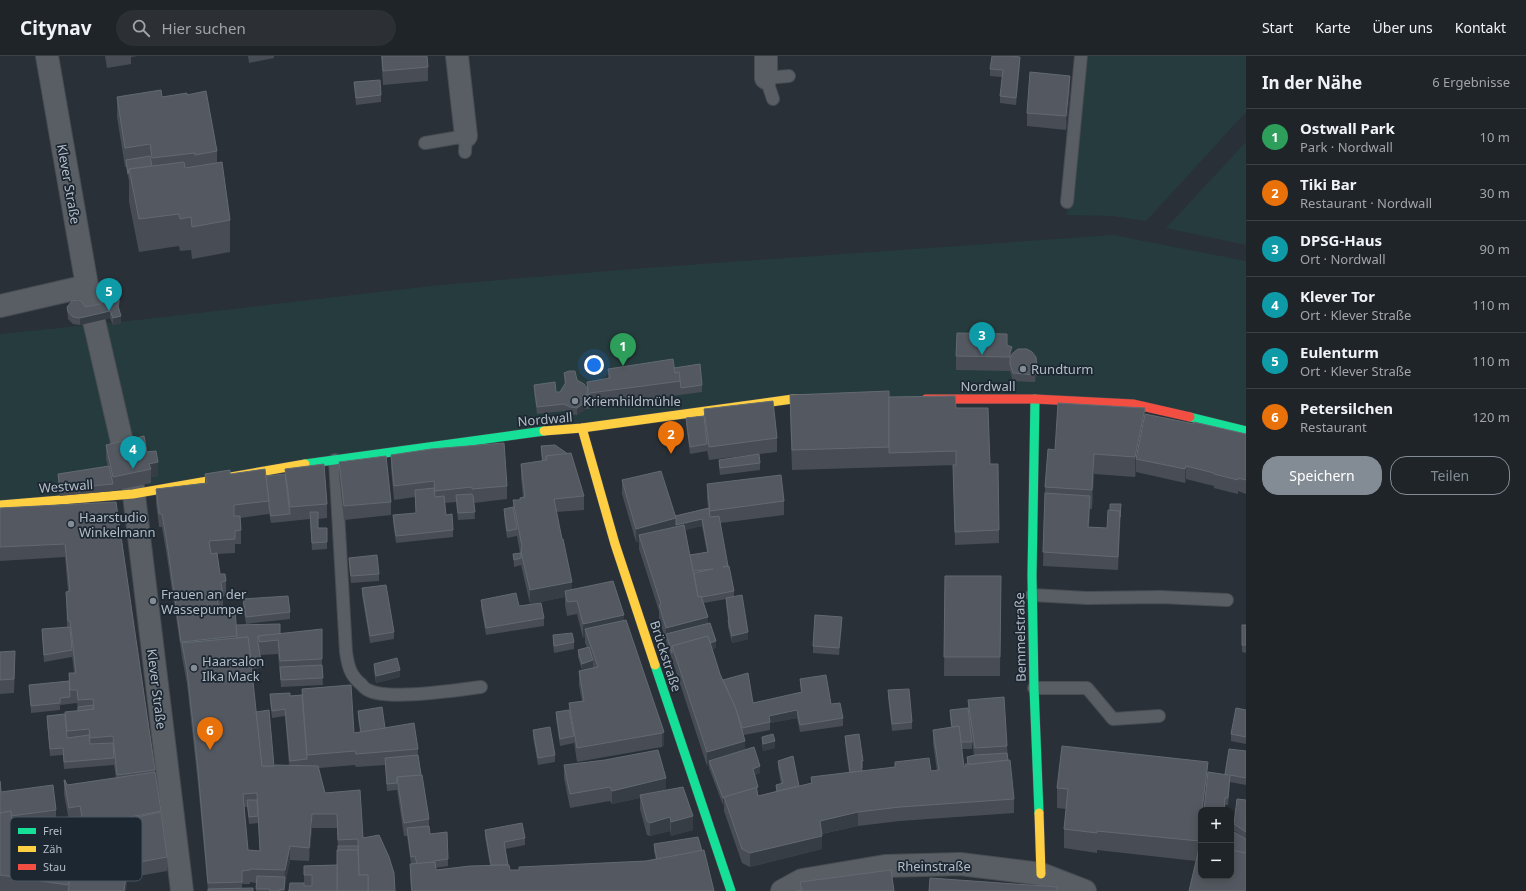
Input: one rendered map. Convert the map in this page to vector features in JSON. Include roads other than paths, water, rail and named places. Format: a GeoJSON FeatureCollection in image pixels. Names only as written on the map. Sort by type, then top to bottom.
{"type":"FeatureCollection","features":[{"type":"Feature","properties":{"kind":"street","name":"Klever Straße"},"geometry":{"type":"LineString","coordinates":[[47,56],[86,286],[125,455]]}},
{"type":"Feature","properties":{"kind":"street"},"geometry":{"type":"LineString","coordinates":[[458,56],[466,144]]}},
{"type":"Feature","properties":{"kind":"street"},"geometry":{"type":"LineString","coordinates":[[766,56],[766,78]]}},
{"type":"Feature","properties":{"kind":"street"},"geometry":{"type":"LineString","coordinates":[[0,306],[86,286]]}},
{"type":"Feature","properties":{"kind":"street","name":"Nordwall"},"geometry":{"type":"LineString","coordinates":[[133,490],[531,432],[582,428],[793,398],[832,399]]}},
{"type":"Feature","properties":{"kind":"street","name":"Nordwall"},"geometry":{"type":"LineString","coordinates":[[918,399],[1035,399],[1133,404],[1214,422],[1246,431]]}},
{"type":"Feature","properties":{"kind":"street","name":"Bemmelstraße"},"geometry":{"type":"LineString","coordinates":[[1035,399],[1032,595],[1041,874]]}},
{"type":"Feature","properties":{"kind":"street","name":"Brückstraße"},"geometry":{"type":"LineString","coordinates":[[582,428],[615,544],[731,891]]}},
{"type":"Feature","properties":{"kind":"street","name":"Klever Straße"},"geometry":{"type":"LineString","coordinates":[[133,490],[182,891]]}},
{"type":"Feature","properties":{"kind":"street","name":"Westwall"},"geometry":{"type":"LineString","coordinates":[[0,505],[133,490]]}},
{"type":"Feature","properties":{"kind":"street","name":"Rheinstraße"},"geometry":{"type":"LineString","coordinates":[[782,891],[802,880],[885,866],[960,864],[1041,874],[1085,891]]}},
{"type":"Feature","properties":{"kind":"lane"},"geometry":{"type":"LineString","coordinates":[[1067,202],[1081,56]]}},
{"type":"Feature","properties":{"kind":"lane"},"geometry":{"type":"LineString","coordinates":[[773,99],[766,78],[790,76]]}},
{"type":"Feature","properties":{"kind":"lane"},"geometry":{"type":"LineString","coordinates":[[425,143],[466,144]]}},
{"type":"Feature","properties":{"kind":"lane"},"geometry":{"type":"LineString","coordinates":[[335,460],[346,652],[348,668],[354,678],[367,690],[382,694],[413,694],[481,687]]}},
{"type":"Feature","properties":{"kind":"lane"},"geometry":{"type":"LineString","coordinates":[[1032,595],[1087,598],[1160,596],[1227,600]]}},
{"type":"Feature","properties":{"kind":"lane"},"geometry":{"type":"LineString","coordinates":[[1034,688],[1087,688],[1113,719],[1159,716]]}},
{"type":"Feature","properties":{"kind":"place","name":"Eulenturm"},"geometry":{"type":"Point","coordinates":[109,311]}},
{"type":"Feature","properties":{"kind":"place","name":"DPSG-Haus"},"geometry":{"type":"Point","coordinates":[982,355]}},
{"type":"Feature","properties":{"kind":"place","name":"Ostwall Park"},"geometry":{"type":"Point","coordinates":[623,366]}},
{"type":"Feature","properties":{"kind":"place","name":"Rundturm"},"geometry":{"type":"Point","coordinates":[1023,369]}},
{"type":"Feature","properties":{"kind":"place","name":"Kriemhildmühle"},"geometry":{"type":"Point","coordinates":[575,401]}},
{"type":"Feature","properties":{"kind":"place","name":"Tiki Bar"},"geometry":{"type":"Point","coordinates":[671,454]}},
{"type":"Feature","properties":{"kind":"place","name":"Klever Tor"},"geometry":{"type":"Point","coordinates":[133,469]}},
{"type":"Feature","properties":{"kind":"place","name":"Haarstudio Winkelmann"},"geometry":{"type":"Point","coordinates":[71,524]}},
{"type":"Feature","properties":{"kind":"place","name":"Frauen an der Wassepumpe"},"geometry":{"type":"Point","coordinates":[153,601]}},
{"type":"Feature","properties":{"kind":"place","name":"Haarsalon Ilka Mack"},"geometry":{"type":"Point","coordinates":[194,668]}},
{"type":"Feature","properties":{"kind":"place","name":"Petersilchen"},"geometry":{"type":"Point","coordinates":[210,750]}}]}
